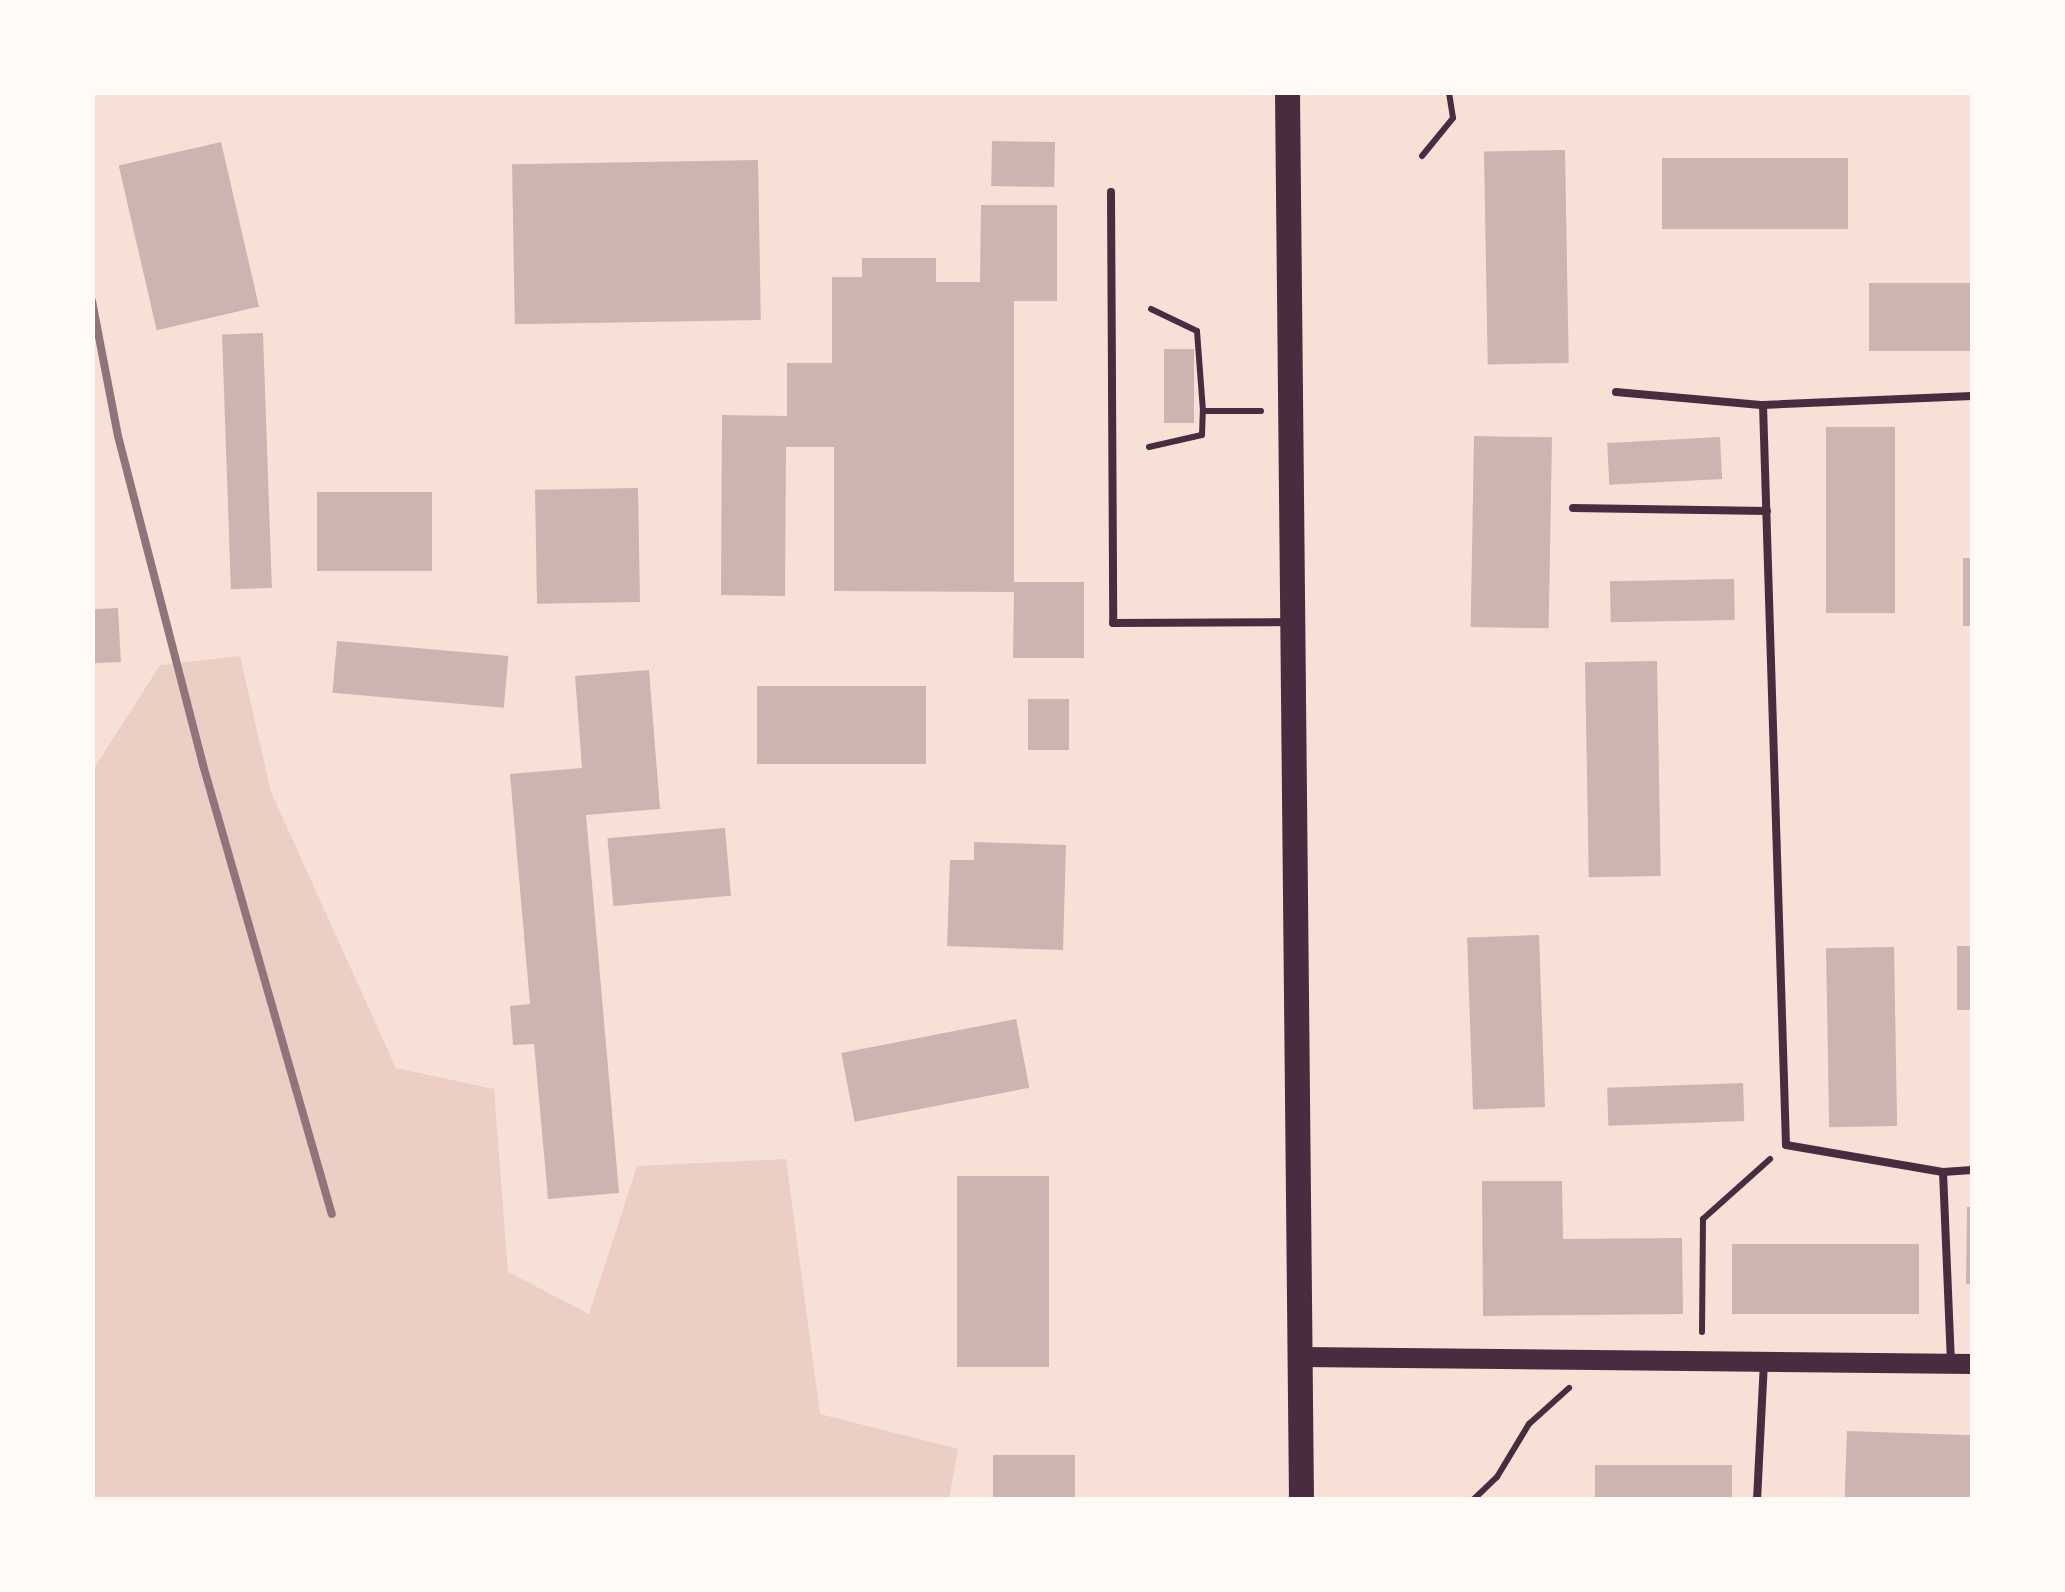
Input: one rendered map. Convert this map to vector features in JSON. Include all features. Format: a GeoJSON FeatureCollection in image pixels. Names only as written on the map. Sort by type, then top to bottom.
{"type":"FeatureCollection","features":[{"type":"Feature","properties":{"kind":"main road"},"geometry":{"type":"LineString","coordinates":[[1287,92],[1302,1500]]}},
{"type":"Feature","properties":{"kind":"main road"},"geometry":{"type":"LineString","coordinates":[[1301,1357],[1962,1364]]}},
{"type":"Feature","properties":{"kind":"lane"},"geometry":{"type":"LineString","coordinates":[[1111,192],[1113,623],[1293,622]]}},
{"type":"Feature","properties":{"kind":"lane"},"geometry":{"type":"LineString","coordinates":[[1616,392],[1764,405],[1972,396]]}},
{"type":"Feature","properties":{"kind":"lane"},"geometry":{"type":"LineString","coordinates":[[1764,405],[1786,1144],[1943,1172],[1972,1170]]}},
{"type":"Feature","properties":{"kind":"lane"},"geometry":{"type":"LineString","coordinates":[[1573,508],[1766,511]]}},
{"type":"Feature","properties":{"kind":"lane"},"geometry":{"type":"LineString","coordinates":[[1943,1172],[1962,1364]]}},
{"type":"Feature","properties":{"kind":"lane"},"geometry":{"type":"LineString","coordinates":[[1757,1500],[1764,1362]]}},
{"type":"Feature","properties":{"kind":"path"},"geometry":{"type":"LineString","coordinates":[[1422,156],[1452,118],[1450,92]]}},
{"type":"Feature","properties":{"kind":"path"},"geometry":{"type":"LineString","coordinates":[[1149,446],[1202,434],[1203,411],[1198,331],[1150,309]]}},
{"type":"Feature","properties":{"kind":"path"},"geometry":{"type":"LineString","coordinates":[[1203,411],[1291,411]]}},
{"type":"Feature","properties":{"kind":"path"},"geometry":{"type":"LineString","coordinates":[[1702,1332],[1704,1219],[1786,1144]]}},
{"type":"Feature","properties":{"kind":"path"},"geometry":{"type":"LineString","coordinates":[[1473,1500],[1496,1477],[1528,1424],[1549,1403],[1614,1360]]}},
{"type":"Feature","properties":{"kind":"shaded area"},"geometry":{"type":"Polygon","coordinates":[[[240,656],[271,792],[396,1068],[494,1089],[508,1272],[589,1314],[637,1166],[786,1159],[820,1414],[958,1449],[949,1499],[93,1499],[93,770],[160,665],[240,656]]]}},
{"type":"Feature","properties":{"kind":"building"},"geometry":{"type":"Polygon","coordinates":[[[992,141],[1055,142],[1054,187],[991,186],[992,141]]]}},
{"type":"Feature","properties":{"kind":"building"},"geometry":{"type":"Polygon","coordinates":[[[221,142],[259,307],[157,330],[119,166],[221,142]]]}},
{"type":"Feature","properties":{"kind":"building"},"geometry":{"type":"Polygon","coordinates":[[[1565,150],[1569,363],[1488,364],[1484,151],[1565,150]]]}},
{"type":"Feature","properties":{"kind":"building"},"geometry":{"type":"Polygon","coordinates":[[[1662,158],[1848,158],[1848,229],[1662,229],[1662,158]]]}},
{"type":"Feature","properties":{"kind":"building"},"geometry":{"type":"Polygon","coordinates":[[[758,160],[761,320],[515,324],[512,164],[758,160]]]}},
{"type":"Feature","properties":{"kind":"building"},"geometry":{"type":"Polygon","coordinates":[[[981,205],[1057,205],[1057,301],[1014,301],[1014,582],[1084,582],[1084,658],[1013,658],[1014,592],[834,591],[834,447],[786,447],[785,596],[721,595],[722,415],[787,416],[787,363],[832,363],[832,277],[862,277],[862,258],[936,258],[936,282],[980,282],[981,205]]]}},
{"type":"Feature","properties":{"kind":"building"},"geometry":{"type":"Polygon","coordinates":[[[1869,283],[1972,283],[1972,351],[1869,351],[1869,283]]]}},
{"type":"Feature","properties":{"kind":"building"},"geometry":{"type":"Polygon","coordinates":[[[263,333],[272,588],[231,589],[222,334],[263,333]]]}},
{"type":"Feature","properties":{"kind":"building"},"geometry":{"type":"Polygon","coordinates":[[[1164,349],[1194,349],[1194,423],[1164,423],[1164,349]]]}},
{"type":"Feature","properties":{"kind":"building"},"geometry":{"type":"Polygon","coordinates":[[[1826,427],[1895,427],[1895,613],[1826,613],[1826,427]]]}},
{"type":"Feature","properties":{"kind":"building"},"geometry":{"type":"Polygon","coordinates":[[[1474,436],[1552,437],[1549,628],[1471,627],[1474,436]]]}},
{"type":"Feature","properties":{"kind":"building"},"geometry":{"type":"Polygon","coordinates":[[[1720,437],[1722,479],[1609,485],[1607,443],[1720,437]]]}},
{"type":"Feature","properties":{"kind":"building"},"geometry":{"type":"Polygon","coordinates":[[[638,488],[640,602],[537,604],[535,490],[638,488]]]}},
{"type":"Feature","properties":{"kind":"building"},"geometry":{"type":"Polygon","coordinates":[[[317,492],[432,492],[432,571],[317,571],[317,492]]]}},
{"type":"Feature","properties":{"kind":"building"},"geometry":{"type":"Polygon","coordinates":[[[1963,558],[1972,558],[1972,626],[1963,626],[1963,558]]]}},
{"type":"Feature","properties":{"kind":"building"},"geometry":{"type":"Polygon","coordinates":[[[1734,579],[1735,620],[1611,622],[1610,581],[1734,579]]]}},
{"type":"Feature","properties":{"kind":"building"},"geometry":{"type":"Polygon","coordinates":[[[118,608],[121,662],[95,663],[92,609],[118,608]]]}},
{"type":"Feature","properties":{"kind":"building"},"geometry":{"type":"Polygon","coordinates":[[[337,641],[508,656],[504,708],[332,693],[337,641]]]}},
{"type":"Feature","properties":{"kind":"building"},"geometry":{"type":"Polygon","coordinates":[[[1657,661],[1661,876],[1589,877],[1585,662],[1657,661]]]}},
{"type":"Feature","properties":{"kind":"building"},"geometry":{"type":"Polygon","coordinates":[[[649,670],[660,809],[586,815],[619,1193],[548,1199],[534,1044],[513,1045],[510,1006],[530,1004],[510,774],[582,768],[575,676],[649,670]]]}},
{"type":"Feature","properties":{"kind":"building"},"geometry":{"type":"Polygon","coordinates":[[[757,686],[926,686],[926,764],[757,764],[757,686]]]}},
{"type":"Feature","properties":{"kind":"building"},"geometry":{"type":"Polygon","coordinates":[[[1028,699],[1069,699],[1069,750],[1028,750],[1028,699]]]}},
{"type":"Feature","properties":{"kind":"building"},"geometry":{"type":"Polygon","coordinates":[[[725,828],[731,896],[613,906],[607,838],[725,828]]]}},
{"type":"Feature","properties":{"kind":"building"},"geometry":{"type":"Polygon","coordinates":[[[974,842],[1066,845],[1063,950],[947,946],[950,860],[974,860],[974,842]]]}},
{"type":"Feature","properties":{"kind":"building"},"geometry":{"type":"Polygon","coordinates":[[[1539,935],[1545,1107],[1473,1109],[1467,938],[1539,935]]]}},
{"type":"Feature","properties":{"kind":"building"},"geometry":{"type":"Polygon","coordinates":[[[1957,946],[1972,946],[1972,1010],[1957,1010],[1957,946]]]}},
{"type":"Feature","properties":{"kind":"building"},"geometry":{"type":"Polygon","coordinates":[[[1894,947],[1897,1126],[1829,1127],[1826,948],[1894,947]]]}},
{"type":"Feature","properties":{"kind":"building"},"geometry":{"type":"Polygon","coordinates":[[[1016,1019],[1029,1088],[855,1122],[841,1053],[1016,1019]]]}},
{"type":"Feature","properties":{"kind":"building"},"geometry":{"type":"Polygon","coordinates":[[[1743,1083],[1744,1121],[1608,1126],[1607,1088],[1743,1083]]]}},
{"type":"Feature","properties":{"kind":"building"},"geometry":{"type":"Polygon","coordinates":[[[957,1176],[1049,1176],[1049,1367],[957,1367],[957,1176]]]}},
{"type":"Feature","properties":{"kind":"building"},"geometry":{"type":"Polygon","coordinates":[[[1482,1181],[1562,1181],[1563,1239],[1682,1238],[1683,1314],[1483,1316],[1482,1181]]]}},
{"type":"Feature","properties":{"kind":"building"},"geometry":{"type":"Polygon","coordinates":[[[1967,1207],[1972,1207],[1972,1284],[1966,1284],[1967,1207]]]}},
{"type":"Feature","properties":{"kind":"building"},"geometry":{"type":"Polygon","coordinates":[[[1732,1244],[1919,1244],[1919,1314],[1732,1314],[1732,1244]]]}},
{"type":"Feature","properties":{"kind":"building"},"geometry":{"type":"Polygon","coordinates":[[[1847,1431],[1972,1435],[1970,1500],[1845,1500],[1847,1431]]]}},
{"type":"Feature","properties":{"kind":"building"},"geometry":{"type":"Polygon","coordinates":[[[993,1455],[1075,1455],[1075,1500],[993,1500],[993,1455]]]}},
{"type":"Feature","properties":{"kind":"building"},"geometry":{"type":"Polygon","coordinates":[[[1595,1465],[1732,1465],[1732,1500],[1595,1500],[1595,1465]]]}},
{"type":"Feature","properties":{"kind":"railway"},"geometry":{"type":"LineString","coordinates":[[92,301],[118,436],[203,765],[332,1214]]}}]}
